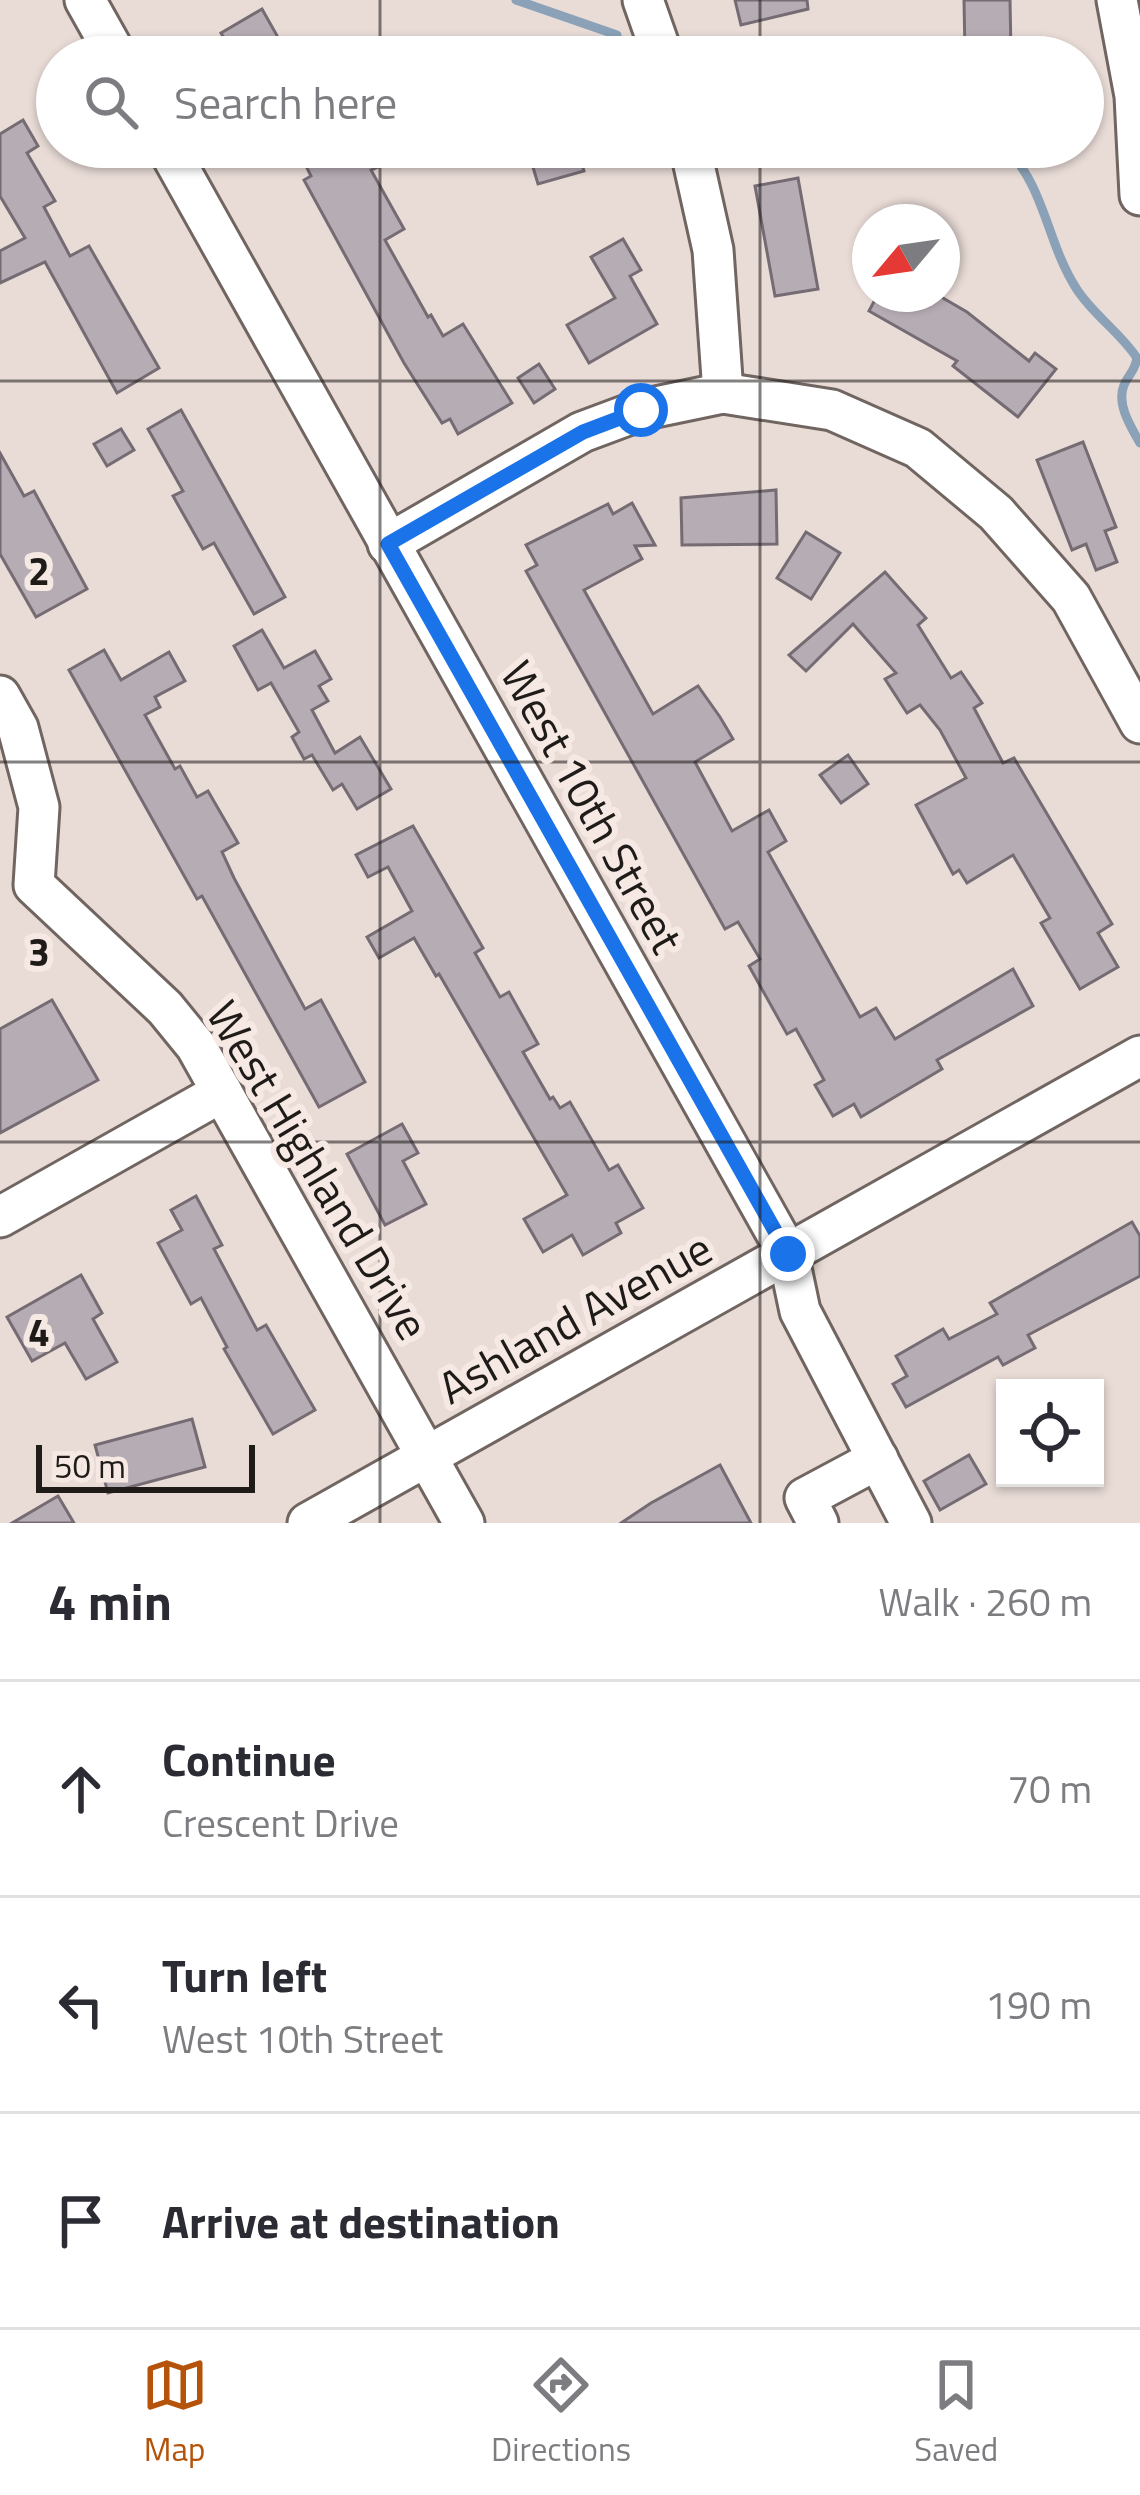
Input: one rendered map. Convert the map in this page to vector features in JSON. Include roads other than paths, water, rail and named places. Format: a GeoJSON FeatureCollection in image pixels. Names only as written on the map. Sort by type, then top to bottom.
{"type":"FeatureCollection","features":[{"type":"Feature","properties":{"kind":"street"},"geometry":{"type":"LineString","coordinates":[[86,0],[106,36]]}},
{"type":"Feature","properties":{"kind":"street"},"geometry":{"type":"LineString","coordinates":[[643,0],[656,36]]}},
{"type":"Feature","properties":{"kind":"street"},"geometry":{"type":"LineString","coordinates":[[1117,0],[1138,96],[1140,195]]}},
{"type":"Feature","properties":{"kind":"street","name":"West 10th Street"},"geometry":{"type":"LineString","coordinates":[[179,168],[788,1254],[800,1311],[911,1523]]}},
{"type":"Feature","properties":{"kind":"street"},"geometry":{"type":"LineString","coordinates":[[695,168],[713,250],[723,393]]}},
{"type":"Feature","properties":{"kind":"street"},"geometry":{"type":"LineString","coordinates":[[388,544],[583,432],[641,410],[723,393],[832,410],[918,448],[996,513],[1071,598],[1140,723]]}},
{"type":"Feature","properties":{"kind":"street","name":"West Highland Drive"},"geometry":{"type":"LineString","coordinates":[[0,696],[18,728],[39,807],[17,885],[165,1008],[196,1046],[464,1523]]}},
{"type":"Feature","properties":{"kind":"street","name":"Ashland Avenue"},"geometry":{"type":"LineString","coordinates":[[308,1523],[1140,1057]]}},
{"type":"Feature","properties":{"kind":"street"},"geometry":{"type":"LineString","coordinates":[[0,1216],[222,1092]]}},
{"type":"Feature","properties":{"kind":"street"},"geometry":{"type":"LineString","coordinates":[[818,1523],[805,1498],[878,1459]]}},
{"type":"Feature","properties":{"kind":"waterway"},"geometry":{"type":"LineString","coordinates":[[516,0],[617,35]]}},
{"type":"Feature","properties":{"kind":"waterway"},"geometry":{"type":"LineString","coordinates":[[1022,168],[1076,288],[1137,358],[1122,400],[1140,443]]}}]}
